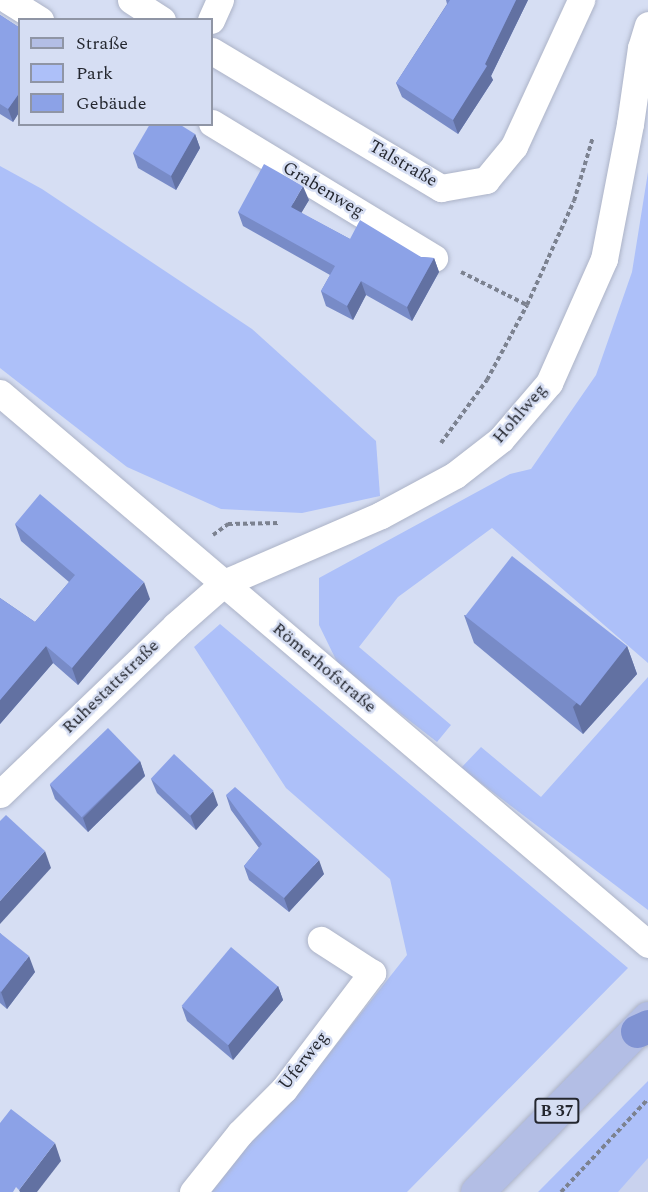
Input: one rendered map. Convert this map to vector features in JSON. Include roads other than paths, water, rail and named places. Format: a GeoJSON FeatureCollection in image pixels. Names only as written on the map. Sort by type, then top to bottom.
{"type":"FeatureCollection","features":[{"type":"Feature","properties":{"kind":"main road","name":"B 37"},"geometry":{"type":"LineString","coordinates":[[477,1192],[644,1025]]}},
{"type":"Feature","properties":{"kind":"street"},"geometry":{"type":"LineString","coordinates":[[8,0],[37,18]]}},
{"type":"Feature","properties":{"kind":"street"},"geometry":{"type":"LineString","coordinates":[[131,0],[159,18]]}},
{"type":"Feature","properties":{"kind":"street"},"geometry":{"type":"LineString","coordinates":[[212,18],[220,0]]}},
{"type":"Feature","properties":{"kind":"street","name":"Talstraße"},"geometry":{"type":"LineString","coordinates":[[213,52],[441,188],[486,180],[514,146],[581,0]]}},
{"type":"Feature","properties":{"kind":"street","name":"Hohlweg"},"geometry":{"type":"LineString","coordinates":[[224,583],[381,515],[455,475],[501,439],[549,383],[604,260],[630,124],[641,48],[648,25]]}},
{"type":"Feature","properties":{"kind":"street","name":"Grabenweg"},"geometry":{"type":"LineString","coordinates":[[213,124],[434,258]]}},
{"type":"Feature","properties":{"kind":"street","name":"Römerhofstraße"},"geometry":{"type":"LineString","coordinates":[[0,393],[648,944]]}},
{"type":"Feature","properties":{"kind":"street","name":"Ruhestattstraße"},"geometry":{"type":"LineString","coordinates":[[0,794],[175,626],[224,583]]}},
{"type":"Feature","properties":{"kind":"street","name":"Uferweg"},"geometry":{"type":"LineString","coordinates":[[193,1192],[240,1133],[284,1089],[372,973],[321,940]]}}]}
